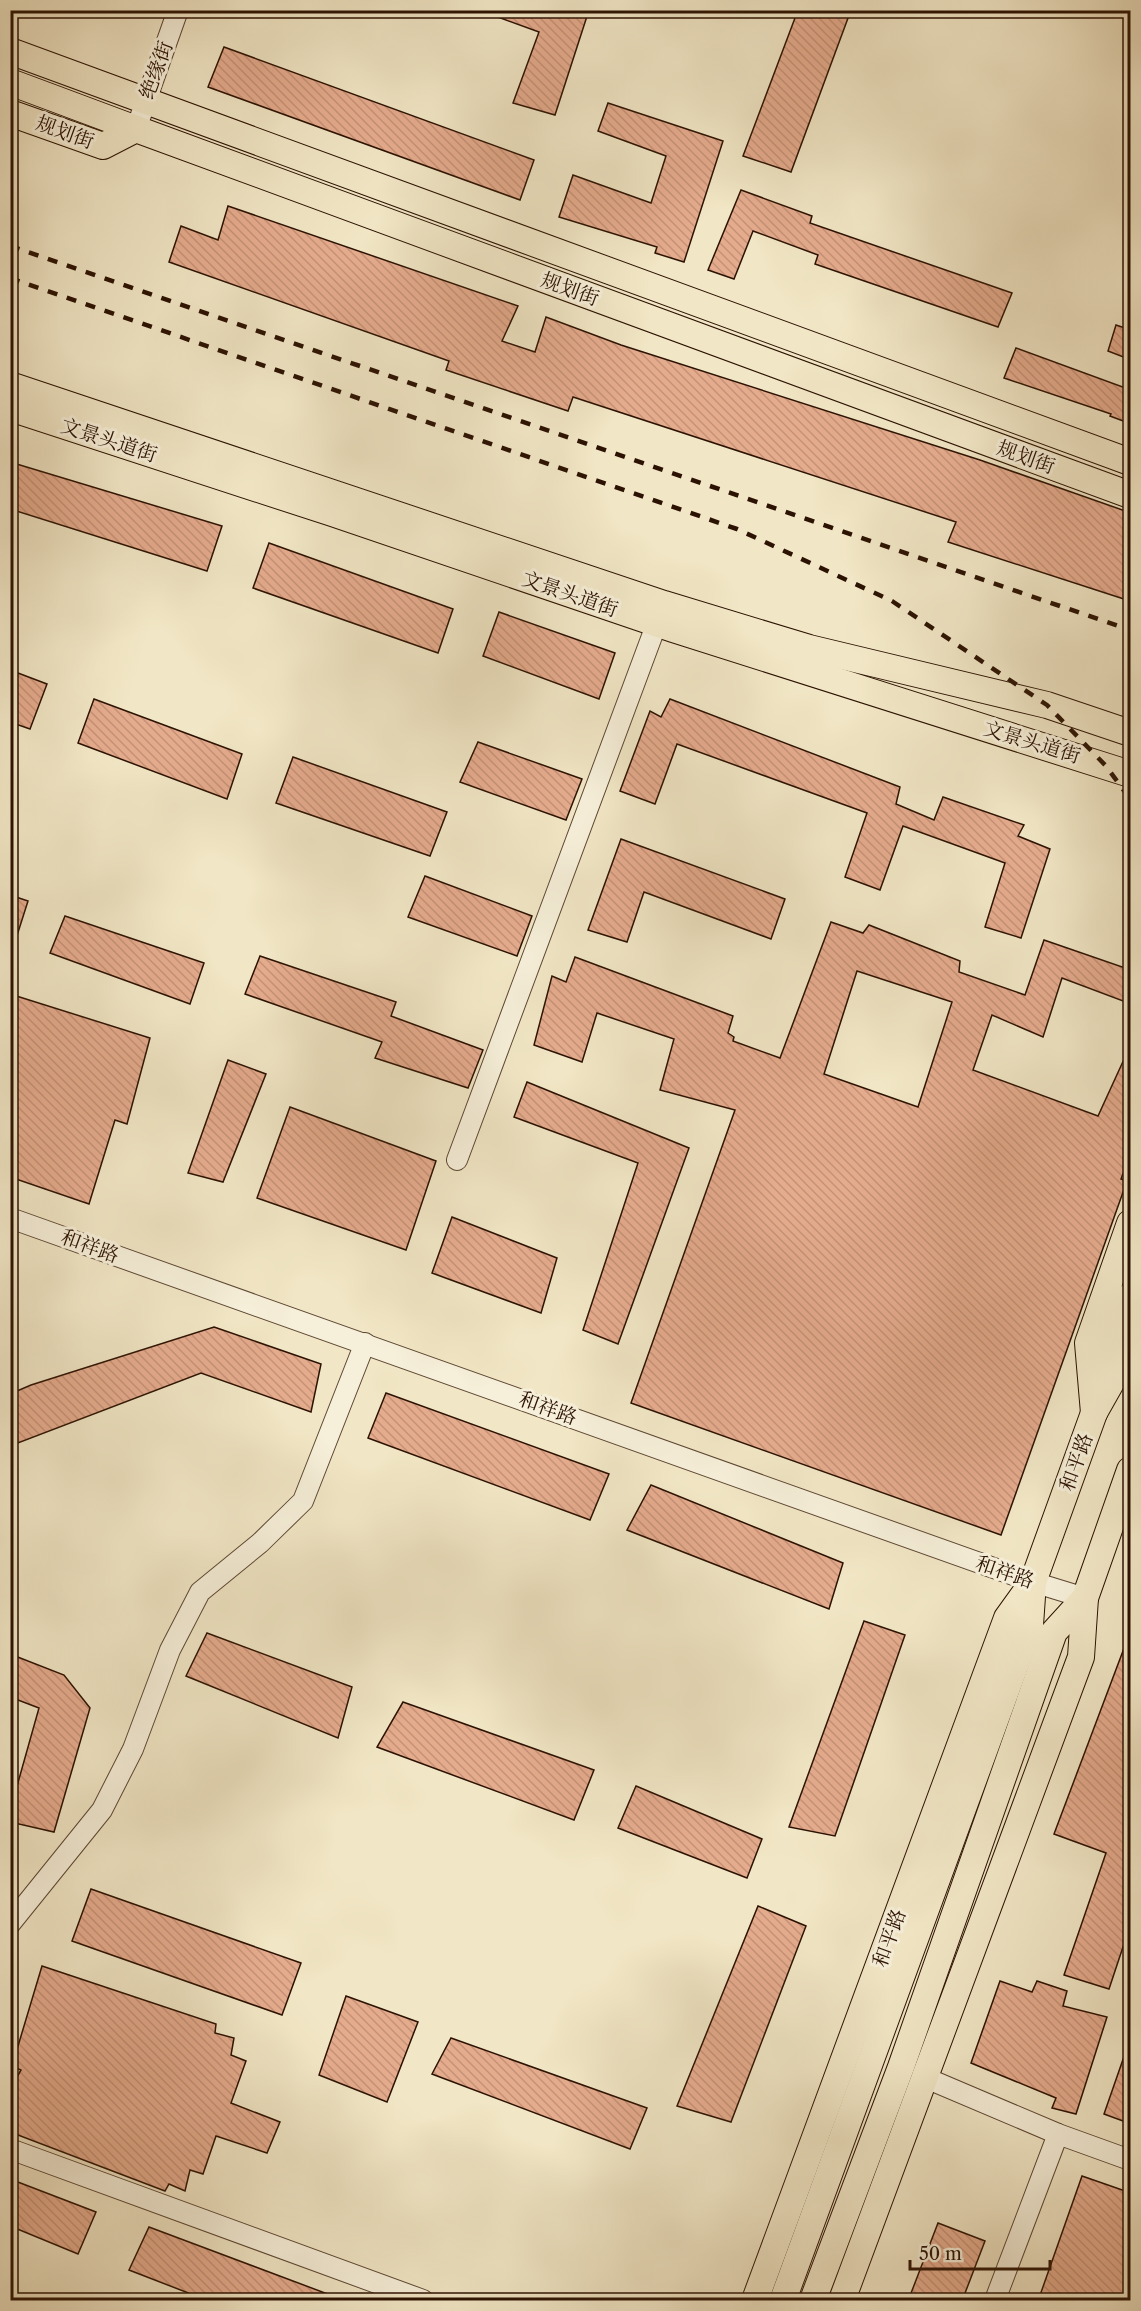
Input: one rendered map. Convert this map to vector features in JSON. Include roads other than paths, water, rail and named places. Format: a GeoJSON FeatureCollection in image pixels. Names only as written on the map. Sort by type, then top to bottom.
{"type":"FeatureCollection","features":[{"type":"Feature","properties":{"kind":"main road","name":"规划街"},"geometry":{"type":"LineString","coordinates":[[10,51],[1131,462]]}},
{"type":"Feature","properties":{"kind":"main road"},"geometry":{"type":"LineString","coordinates":[[10,82],[136,129]]}},
{"type":"Feature","properties":{"kind":"main road","name":"规划街"},"geometry":{"type":"LineString","coordinates":[[10,113],[103,146],[136,129],[1131,495]]}},
{"type":"Feature","properties":{"kind":"main road","name":"文景头道街"},"geometry":{"type":"LineString","coordinates":[[10,385],[661,614],[1131,774]]}},
{"type":"Feature","properties":{"kind":"main road","name":"文景头道街"},"geometry":{"type":"LineString","coordinates":[[10,408],[332,513],[661,614],[1047,705],[1131,733]]}},
{"type":"Feature","properties":{"kind":"main road"},"geometry":{"type":"LineString","coordinates":[[1094,1413],[1088,1343],[1131,1223]]}},
{"type":"Feature","properties":{"kind":"main road"},"geometry":{"type":"LineString","coordinates":[[1094,1413],[1111,1352],[1131,1296]]}},
{"type":"Feature","properties":{"kind":"main road","name":"和平路"},"geometry":{"type":"LineString","coordinates":[[783,2301],[1030,1625],[1033,1582],[1094,1413],[1131,1349]]}},
{"type":"Feature","properties":{"kind":"main road"},"geometry":{"type":"LineString","coordinates":[[842,2301],[1081,1657],[1085,1598],[1131,1470]]}},
{"type":"Feature","properties":{"kind":"main road","name":"和平路"},"geometry":{"type":"LineString","coordinates":[[755,2301],[1007,1618],[1033,1582]]}},
{"type":"Feature","properties":{"kind":"main road"},"geometry":{"type":"LineString","coordinates":[[813,2301],[901,2067],[1054,1632],[1085,1598]]}},
{"type":"Feature","properties":{"kind":"street","name":"绝缘街"},"geometry":{"type":"LineString","coordinates":[[136,129],[178,10]]}},
{"type":"Feature","properties":{"kind":"street"},"geometry":{"type":"LineString","coordinates":[[457,1160],[661,614]]}},
{"type":"Feature","properties":{"kind":"street","name":"和祥路"},"geometry":{"type":"LineString","coordinates":[[10,1218],[1033,1582],[1085,1598]]}},
{"type":"Feature","properties":{"kind":"street"},"geometry":{"type":"LineString","coordinates":[[10,1924],[102,1810],[133,1749],[170,1650],[200,1592],[260,1543],[303,1501],[365,1343]]}},
{"type":"Feature","properties":{"kind":"street"},"geometry":{"type":"LineString","coordinates":[[926,2078],[1058,2134],[1131,2160]]}},
{"type":"Feature","properties":{"kind":"street"},"geometry":{"type":"LineString","coordinates":[[995,2301],[1058,2134]]}},
{"type":"Feature","properties":{"kind":"street"},"geometry":{"type":"LineString","coordinates":[[10,2149],[423,2301]]}},
{"type":"Feature","properties":{"kind":"railway"},"geometry":{"type":"LineString","coordinates":[[10,246],[1130,630]]}},
{"type":"Feature","properties":{"kind":"railway"},"geometry":{"type":"LineString","coordinates":[[10,278],[737,529],[892,601],[1047,705],[1106,766],[1130,799]]}}]}
